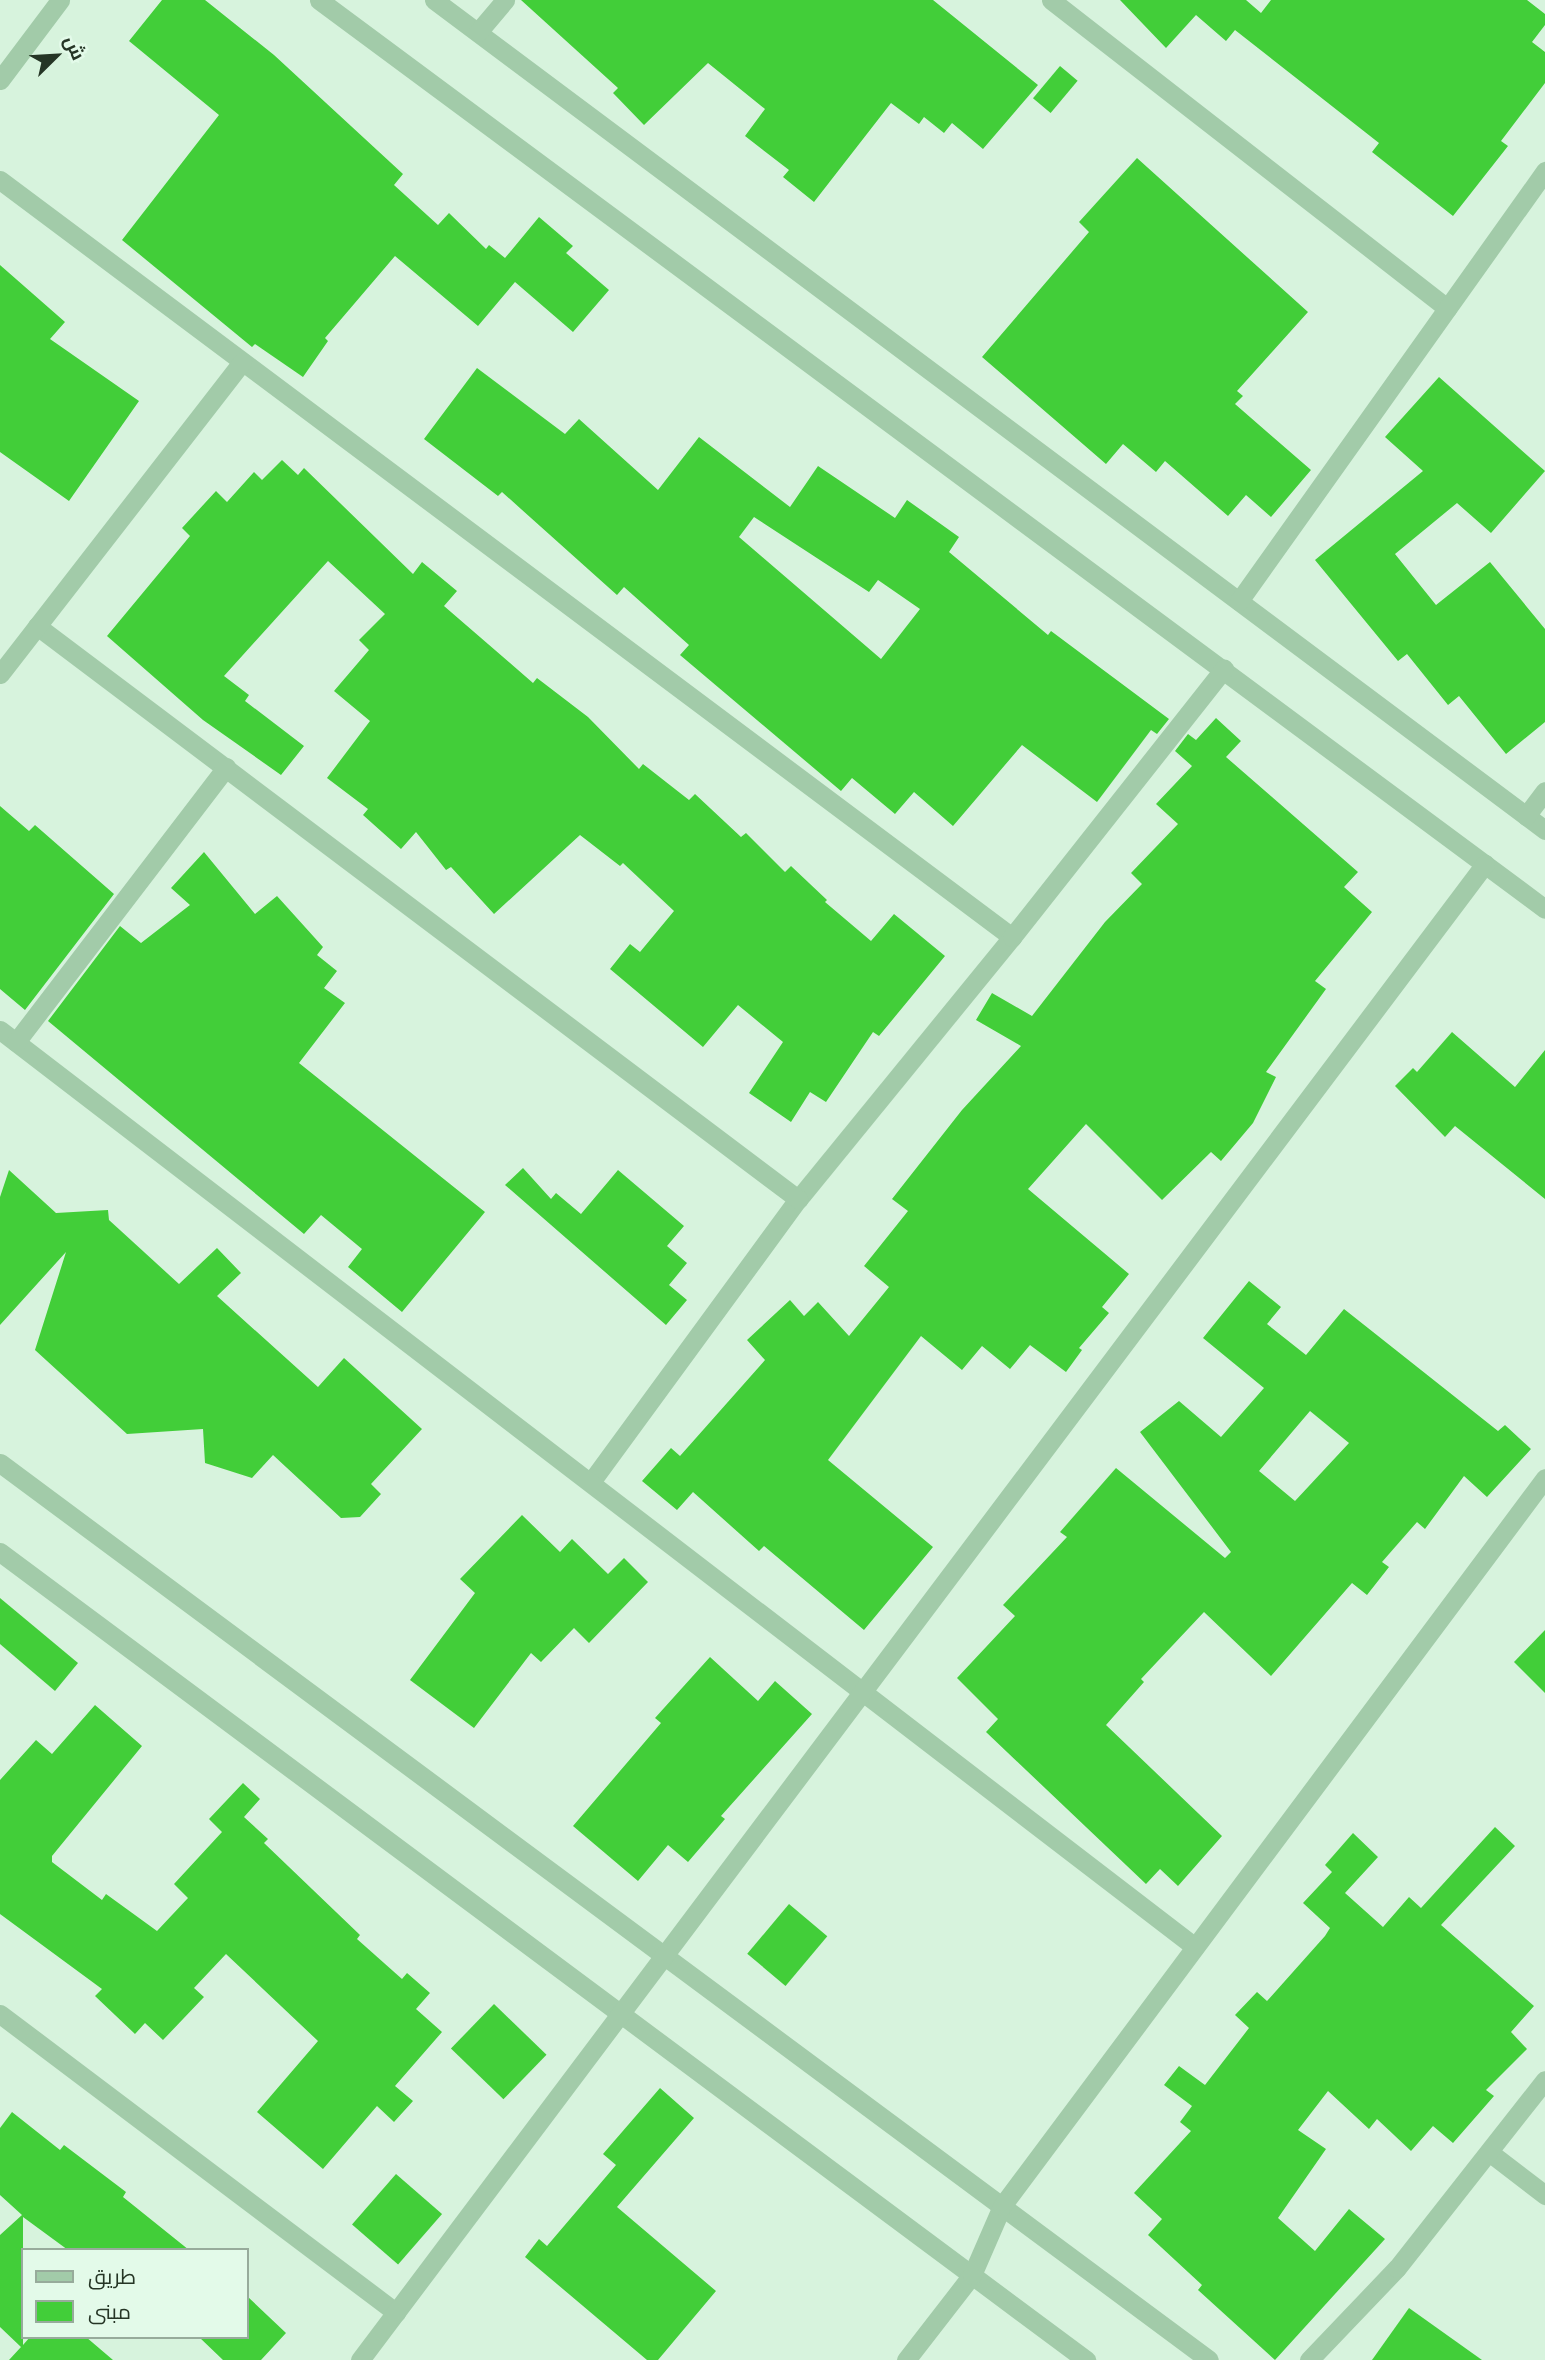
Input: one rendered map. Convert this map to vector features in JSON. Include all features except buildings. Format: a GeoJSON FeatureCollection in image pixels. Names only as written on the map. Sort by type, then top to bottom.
{"type":"FeatureCollection","features":[{"type":"Feature","properties":{"kind":"street"},"geometry":{"type":"LineString","coordinates":[[0,80],[60,0]]}},
{"type":"Feature","properties":{"kind":"street"},"geometry":{"type":"LineString","coordinates":[[319,0],[1545,909]]}},
{"type":"Feature","properties":{"kind":"street"},"geometry":{"type":"LineString","coordinates":[[434,0],[1545,830]]}},
{"type":"Feature","properties":{"kind":"street"},"geometry":{"type":"LineString","coordinates":[[478,32],[505,0]]}},
{"type":"Feature","properties":{"kind":"street"},"geometry":{"type":"LineString","coordinates":[[1051,0],[1447,308]]}},
{"type":"Feature","properties":{"kind":"street"},"geometry":{"type":"LineString","coordinates":[[1239,601],[1545,171]]}},
{"type":"Feature","properties":{"kind":"street"},"geometry":{"type":"LineString","coordinates":[[0,180],[1012,937]]}},
{"type":"Feature","properties":{"kind":"street"},"geometry":{"type":"LineString","coordinates":[[0,674],[242,362]]}},
{"type":"Feature","properties":{"kind":"street"},"geometry":{"type":"LineString","coordinates":[[37,626],[798,1199]]}},
{"type":"Feature","properties":{"kind":"street"},"geometry":{"type":"LineString","coordinates":[[592,1480],[798,1199],[1012,937],[1224,669]]}},
{"type":"Feature","properties":{"kind":"street"},"geometry":{"type":"LineString","coordinates":[[16,1042],[226,767]]}},
{"type":"Feature","properties":{"kind":"street"},"geometry":{"type":"LineString","coordinates":[[1526,816],[1545,791]]}},
{"type":"Feature","properties":{"kind":"street"},"geometry":{"type":"LineString","coordinates":[[360,2360],[666,1957],[1485,864]]}},
{"type":"Feature","properties":{"kind":"street"},"geometry":{"type":"LineString","coordinates":[[0,1030],[592,1480],[1195,1947]]}},
{"type":"Feature","properties":{"kind":"street"},"geometry":{"type":"LineString","coordinates":[[0,1462],[1209,2360]]}},
{"type":"Feature","properties":{"kind":"street"},"geometry":{"type":"LineString","coordinates":[[906,2360],[972,2275],[1002,2206],[1545,1478]]}},
{"type":"Feature","properties":{"kind":"street"},"geometry":{"type":"LineString","coordinates":[[0,1552],[1086,2360]]}},
{"type":"Feature","properties":{"kind":"street"},"geometry":{"type":"LineString","coordinates":[[0,2014],[396,2312]]}},
{"type":"Feature","properties":{"kind":"street"},"geometry":{"type":"LineString","coordinates":[[1309,2360],[1397,2268],[1545,2080]]}},
{"type":"Feature","properties":{"kind":"street"},"geometry":{"type":"LineString","coordinates":[[1489,2152],[1545,2195]]}}]}
